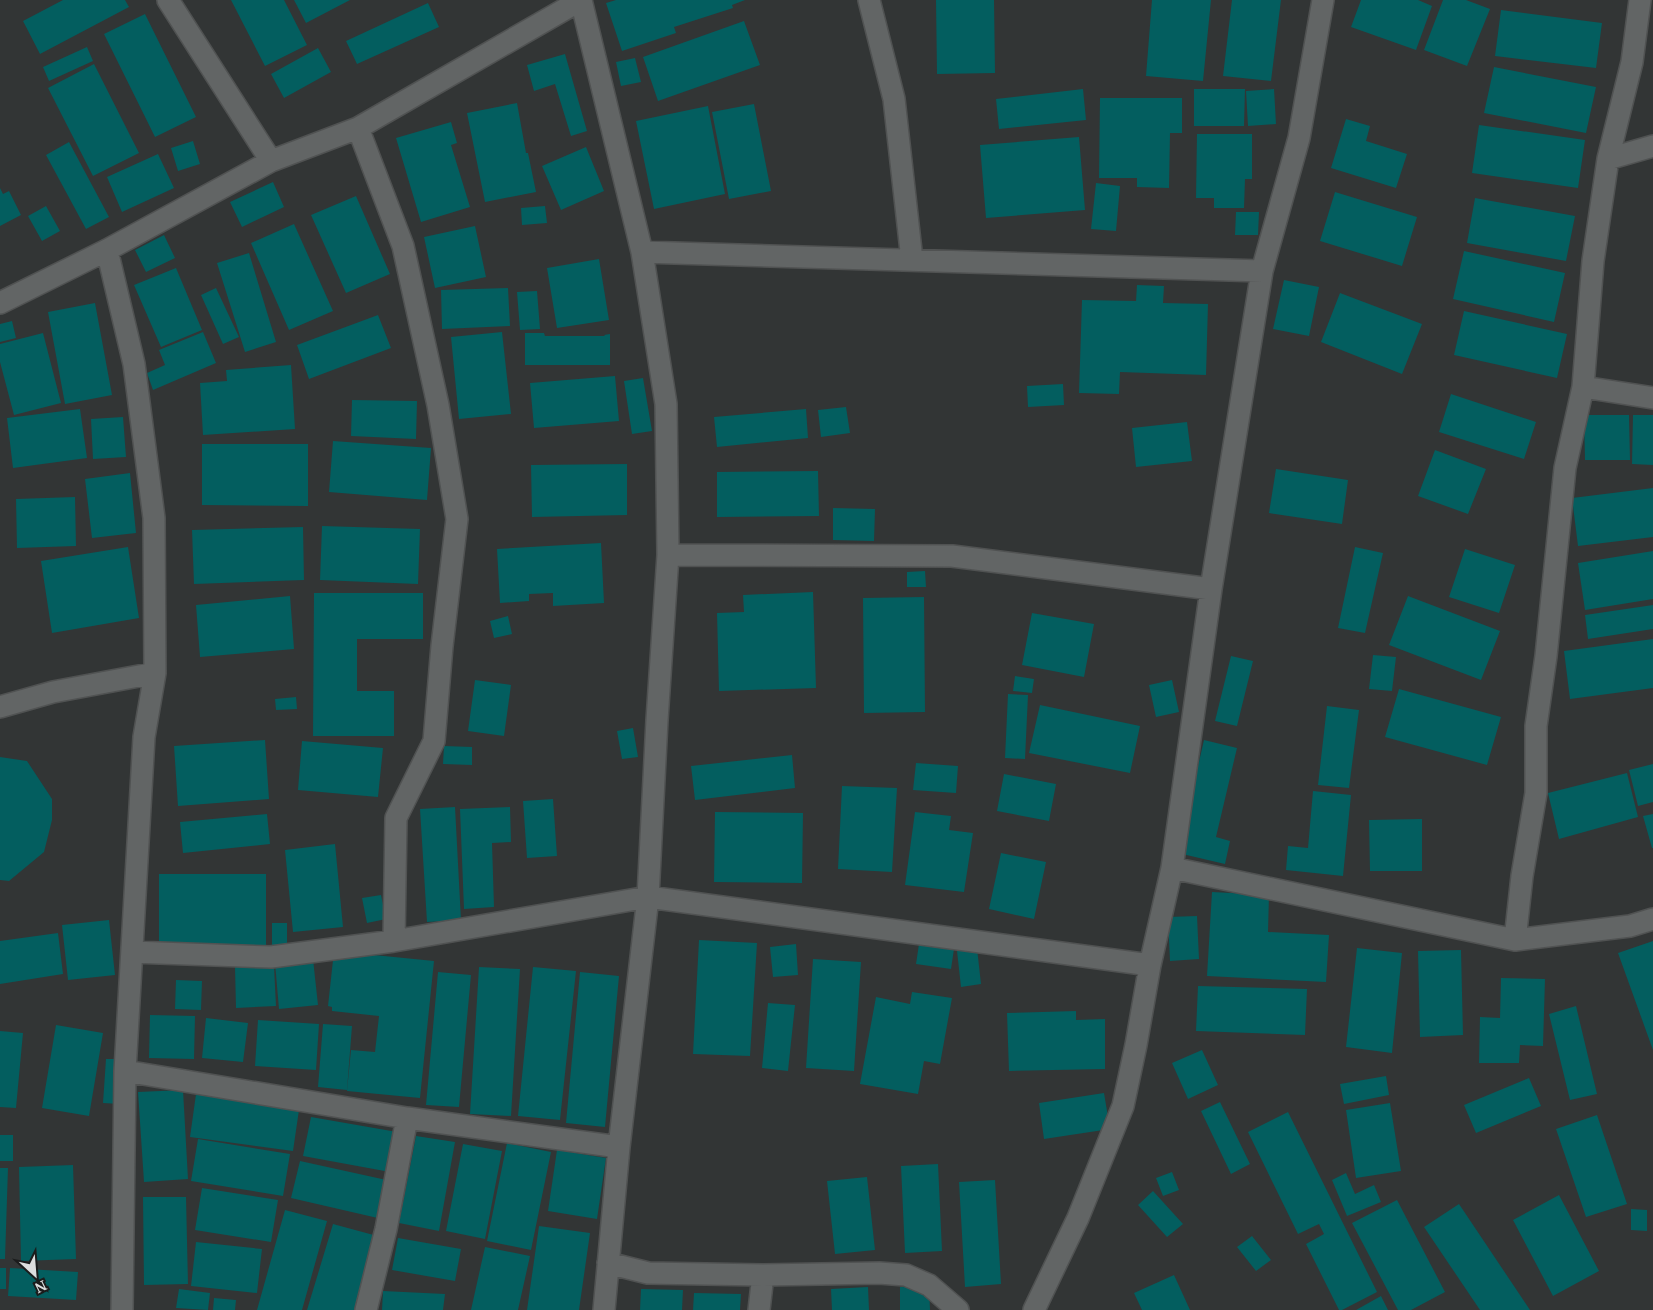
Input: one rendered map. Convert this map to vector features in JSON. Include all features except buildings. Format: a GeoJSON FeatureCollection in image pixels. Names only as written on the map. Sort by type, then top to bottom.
{"type":"FeatureCollection","features":[{"type":"Feature","properties":{"kind":"street"},"geometry":{"type":"LineString","coordinates":[[168,0],[271,161]]}},
{"type":"Feature","properties":{"kind":"street"},"geometry":{"type":"LineString","coordinates":[[0,303],[107,250],[271,161],[358,128],[581,0],[642,252],[666,404],[668,555],[648,897],[619,1147],[604,1310]]}},
{"type":"Feature","properties":{"kind":"street"},"geometry":{"type":"LineString","coordinates":[[869,0],[894,98],[912,260]]}},
{"type":"Feature","properties":{"kind":"street"},"geometry":{"type":"LineString","coordinates":[[1034,1310],[1078,1218],[1123,1106],[1150,965],[1172,868],[1211,589],[1262,271],[1299,138],[1323,0]]}},
{"type":"Feature","properties":{"kind":"street"},"geometry":{"type":"LineString","coordinates":[[1515,940],[1522,876],[1536,792],[1536,726],[1546,656],[1565,468],[1583,387],[1593,261],[1608,159],[1632,62],[1640,0]]}},
{"type":"Feature","properties":{"kind":"street"},"geometry":{"type":"LineString","coordinates":[[358,128],[403,246],[438,404],[457,519],[442,646],[434,741],[396,818],[394,941]]}},
{"type":"Feature","properties":{"kind":"street"},"geometry":{"type":"LineString","coordinates":[[1608,159],[1653,146]]}},
{"type":"Feature","properties":{"kind":"street"},"geometry":{"type":"LineString","coordinates":[[107,250],[134,364],[154,518],[155,673],[144,738],[125,1071],[122,1310]]}},
{"type":"Feature","properties":{"kind":"street"},"geometry":{"type":"LineString","coordinates":[[642,252],[1262,271]]}},
{"type":"Feature","properties":{"kind":"street"},"geometry":{"type":"LineString","coordinates":[[1583,387],[1653,398]]}},
{"type":"Feature","properties":{"kind":"street"},"geometry":{"type":"LineString","coordinates":[[668,555],[952,556],[1211,589]]}},
{"type":"Feature","properties":{"kind":"street"},"geometry":{"type":"LineString","coordinates":[[0,707],[54,692],[155,673]]}},
{"type":"Feature","properties":{"kind":"street"},"geometry":{"type":"LineString","coordinates":[[1172,868],[1515,940],[1630,926],[1653,919]]}},
{"type":"Feature","properties":{"kind":"street"},"geometry":{"type":"LineString","coordinates":[[132,952],[271,957],[394,941],[648,897],[1150,965]]}},
{"type":"Feature","properties":{"kind":"street"},"geometry":{"type":"LineString","coordinates":[[125,1071],[407,1118],[619,1147]]}},
{"type":"Feature","properties":{"kind":"street"},"geometry":{"type":"LineString","coordinates":[[366,1310],[386,1229],[407,1118]]}},
{"type":"Feature","properties":{"kind":"street"},"geometry":{"type":"LineString","coordinates":[[608,1263],[648,1273],[763,1275],[879,1273],[906,1275],[929,1285],[958,1310]]}},
{"type":"Feature","properties":{"kind":"street"},"geometry":{"type":"LineString","coordinates":[[759,1310],[763,1275]]}}]}
